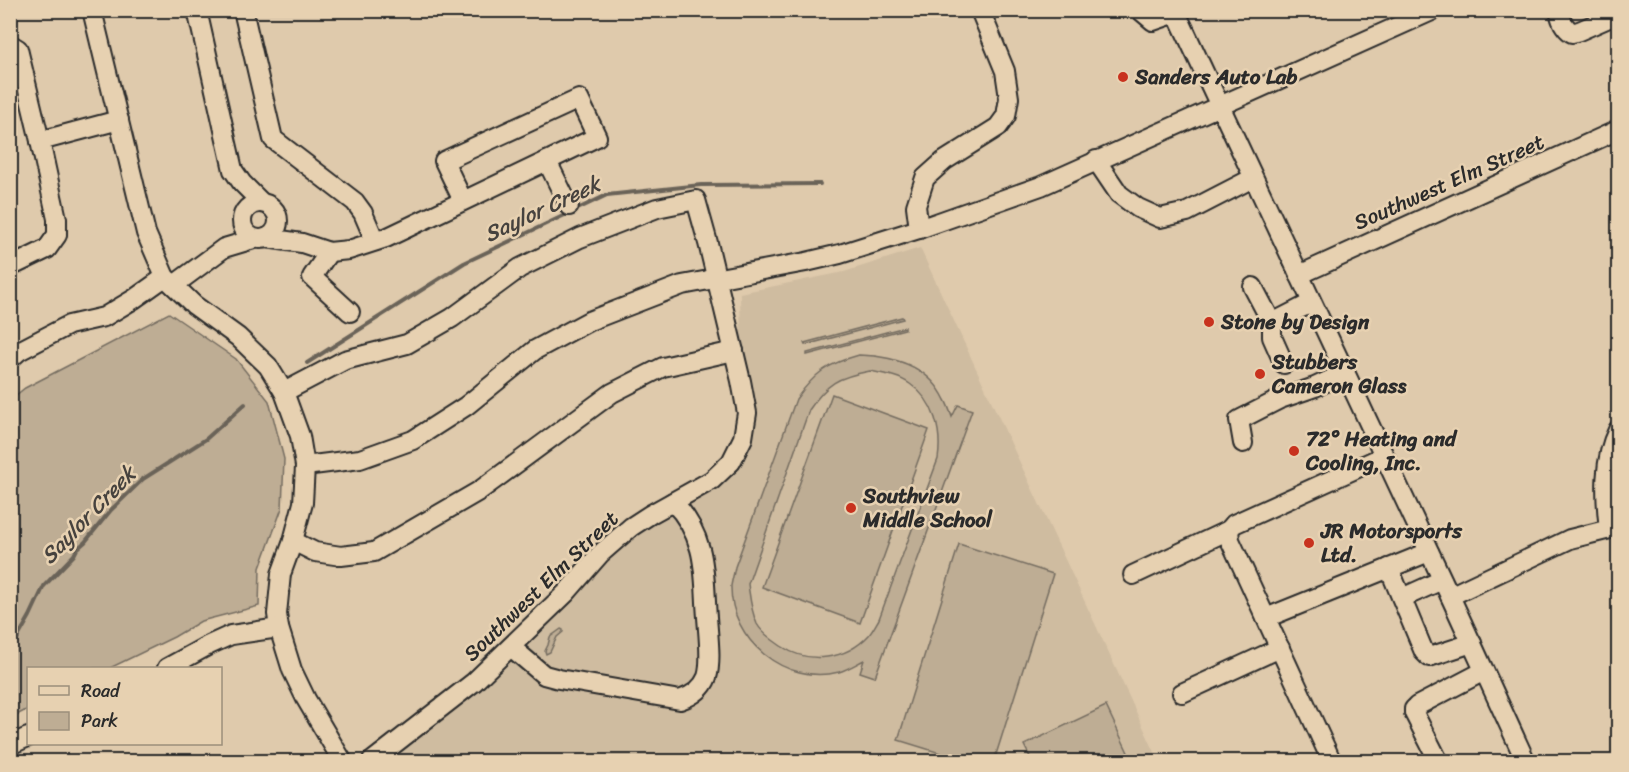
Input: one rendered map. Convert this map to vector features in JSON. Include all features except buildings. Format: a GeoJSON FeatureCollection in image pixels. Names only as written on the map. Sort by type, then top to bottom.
{"type":"FeatureCollection","features":[{"type":"Feature","properties":{"kind":"street"},"geometry":{"type":"LineString","coordinates":[[92,10],[147,232],[170,281],[194,305],[238,338],[268,366],[284,392],[300,436],[305,466],[303,503],[281,574],[277,614],[292,670],[306,699],[343,762]]}},
{"type":"Feature","properties":{"kind":"street"},"geometry":{"type":"LineString","coordinates":[[197,10],[233,170],[242,183],[262,203],[273,208],[278,218],[302,243]]}},
{"type":"Feature","properties":{"kind":"street"},"geometry":{"type":"LineString","coordinates":[[243,10],[273,139],[355,202],[363,213],[375,241]]}},
{"type":"Feature","properties":{"kind":"street"},"geometry":{"type":"LineString","coordinates":[[919,230],[916,206],[926,178],[944,161],[998,127],[1006,116],[1009,98],[1005,71],[980,10]]}},
{"type":"Feature","properties":{"kind":"street"},"geometry":{"type":"LineString","coordinates":[[1140,10],[1153,21],[1175,12],[1526,762]]}},
{"type":"Feature","properties":{"kind":"street"},"geometry":{"type":"LineString","coordinates":[[305,466],[360,459],[413,440],[466,406],[535,350],[589,321],[682,285],[840,254],[919,230],[1041,186],[1434,10]]}},
{"type":"Feature","properties":{"kind":"street"},"geometry":{"type":"LineString","coordinates":[[1560,10],[1566,29],[1572,33],[1618,14]]}},
{"type":"Feature","properties":{"kind":"street"},"geometry":{"type":"LineString","coordinates":[[10,44],[18,49],[57,219],[57,235],[47,249],[10,267]]}},
{"type":"Feature","properties":{"kind":"street"},"geometry":{"type":"LineString","coordinates":[[242,183],[241,225],[244,231],[260,239],[302,243],[329,252],[349,250],[386,238],[597,137],[579,99],[444,161],[463,201]]}},
{"type":"Feature","properties":{"kind":"street"},"geometry":{"type":"LineString","coordinates":[[40,141],[119,120]]}},
{"type":"Feature","properties":{"kind":"street","name":"Southwest Elm Street"},"geometry":{"type":"LineString","coordinates":[[1299,275],[1618,130]]}},
{"type":"Feature","properties":{"kind":"street"},"geometry":{"type":"LineString","coordinates":[[1096,160],[1119,194],[1138,208],[1160,218],[1187,212],[1253,178]]}},
{"type":"Feature","properties":{"kind":"street"},"geometry":{"type":"LineString","coordinates":[[547,161],[568,206]]}},
{"type":"Feature","properties":{"kind":"street","name":"Southwest Elm Street"},"geometry":{"type":"LineString","coordinates":[[284,392],[345,360],[406,344],[452,318],[520,268],[580,238],[657,208],[696,200],[747,413],[743,438],[731,462],[712,480],[631,527],[600,554],[566,593],[474,682],[371,762]]}},
{"type":"Feature","properties":{"kind":"street"},"geometry":{"type":"LineString","coordinates":[[224,248],[242,215],[251,205],[262,203]]}},
{"type":"Feature","properties":{"kind":"street"},"geometry":{"type":"LineString","coordinates":[[10,358],[69,325],[104,317],[224,248],[272,235],[276,230],[278,218]]}},
{"type":"Feature","properties":{"kind":"street"},"geometry":{"type":"LineString","coordinates":[[329,252],[312,277],[350,312]]}},
{"type":"Feature","properties":{"kind":"street"},"geometry":{"type":"LineString","coordinates":[[1253,287],[1272,323],[1272,337],[1284,364]]}},
{"type":"Feature","properties":{"kind":"street"},"geometry":{"type":"LineString","coordinates":[[1272,323],[1311,303]]}},
{"type":"Feature","properties":{"kind":"street"},"geometry":{"type":"LineString","coordinates":[[293,541],[315,552],[341,556],[374,552],[479,491],[612,393],[663,367],[734,351]]}},
{"type":"Feature","properties":{"kind":"street"},"geometry":{"type":"LineString","coordinates":[[1243,443],[1239,420],[1280,399],[1315,387],[1345,373]]}},
{"type":"Feature","properties":{"kind":"street"},"geometry":{"type":"LineString","coordinates":[[1402,598],[1446,588],[1570,539],[1614,528],[1605,496],[1608,464],[1618,430]]}},
{"type":"Feature","properties":{"kind":"street"},"geometry":{"type":"LineString","coordinates":[[1133,575],[1229,530],[1234,524],[1384,456]]}},
{"type":"Feature","properties":{"kind":"street"},"geometry":{"type":"LineString","coordinates":[[511,647],[544,675],[559,680],[680,700],[700,689],[707,676],[709,651],[703,562],[692,529],[681,510],[673,502]]}},
{"type":"Feature","properties":{"kind":"street"},"geometry":{"type":"LineString","coordinates":[[1229,530],[1230,540],[1332,762]]}},
{"type":"Feature","properties":{"kind":"street"},"geometry":{"type":"LineString","coordinates":[[1266,618],[1429,552]]}},
{"type":"Feature","properties":{"kind":"street"},"geometry":{"type":"LineString","coordinates":[[1389,568],[1424,652],[1430,657],[1472,643]]}},
{"type":"Feature","properties":{"kind":"street"},"geometry":{"type":"LineString","coordinates":[[170,667],[208,645],[231,635],[279,628]]}},
{"type":"Feature","properties":{"kind":"street"},"geometry":{"type":"LineString","coordinates":[[1182,693],[1280,648]]}},
{"type":"Feature","properties":{"kind":"street"},"geometry":{"type":"LineString","coordinates":[[1439,762],[1414,709],[1485,671]]}},
{"type":"Feature","properties":{"kind":"street"},"geometry":{"type":"LineString","coordinates":[[10,745],[27,737]]}},
{"type":"Feature","properties":{"kind":"shaded area","name":"Southview Middle School"},"geometry":{"type":"Polygon","coordinates":[[[920,248],[1159,761],[371,762],[410,732],[600,554],[712,480],[743,438],[740,293],[844,272],[920,248]]]}},
{"type":"Feature","properties":{"kind":"green space"},"geometry":{"type":"Polygon","coordinates":[[[169,313],[236,359],[269,401],[284,459],[282,508],[260,568],[259,606],[201,621],[174,637],[112,667],[27,667],[27,710],[11,718],[11,399],[25,388],[169,313]]]}},
{"type":"Feature","properties":{"kind":"green space"},"geometry":{"type":"Polygon","coordinates":[[[902,317],[903,319],[805,345],[804,343],[902,317]]]}},
{"type":"Feature","properties":{"kind":"green space"},"geometry":{"type":"Polygon","coordinates":[[[905,327],[905,329],[807,355],[807,353],[905,327]]]}},
{"type":"Feature","properties":{"kind":"green space"},"geometry":{"type":"Polygon","coordinates":[[[859,355],[872,356],[909,365],[920,371],[938,388],[952,417],[958,405],[972,410],[875,677],[860,672],[864,660],[839,672],[819,675],[799,672],[781,665],[750,641],[733,606],[731,586],[735,567],[796,399],[823,370],[859,355]],[[870,371],[834,383],[822,393],[809,410],[748,584],[752,609],[759,627],[781,646],[803,656],[827,657],[838,654],[860,643],[872,631],[879,619],[938,459],[939,438],[935,418],[919,391],[906,381],[870,371]]]}},
{"type":"Feature","properties":{"kind":"green space"},"geometry":{"type":"Polygon","coordinates":[[[832,394],[929,430],[860,623],[762,587],[832,394]]]}},
{"type":"Feature","properties":{"kind":"green space"},"geometry":{"type":"Polygon","coordinates":[[[959,544],[1053,574],[994,761],[966,761],[898,740],[959,544]]]}},
{"type":"Feature","properties":{"kind":"green space"},"geometry":{"type":"Polygon","coordinates":[[[561,629],[563,632],[557,637],[550,652],[546,654],[550,637],[561,629]]]}},
{"type":"Feature","properties":{"kind":"green space"},"geometry":{"type":"Polygon","coordinates":[[[1106,706],[1132,761],[1032,761],[1024,745],[1106,706]]]}},
{"type":"Feature","properties":{"kind":"waterway","name":"Saylor Creek"},"geometry":{"type":"LineString","coordinates":[[307,363],[464,263],[607,195],[701,185],[820,184]]}},
{"type":"Feature","properties":{"kind":"waterway","name":"Saylor Creek"},"geometry":{"type":"LineString","coordinates":[[10,651],[44,586],[74,555],[111,510],[143,479],[206,439],[245,404]]}},
{"type":"Feature","properties":{"kind":"place","name":"Sanders Auto Lab"},"geometry":{"type":"Point","coordinates":[1123,77]}},
{"type":"Feature","properties":{"kind":"place","name":"Stone by Design"},"geometry":{"type":"Point","coordinates":[1209,322]}},
{"type":"Feature","properties":{"kind":"place","name":"Stubbers Cameron Glass"},"geometry":{"type":"Point","coordinates":[1260,374]}},
{"type":"Feature","properties":{"kind":"place","name":"72° Heating and Cooling, Inc."},"geometry":{"type":"Point","coordinates":[1294,451]}},
{"type":"Feature","properties":{"kind":"place","name":"Southview Middle School"},"geometry":{"type":"Point","coordinates":[851,508]}},
{"type":"Feature","properties":{"kind":"place","name":"JR Motorsports Ltd."},"geometry":{"type":"Point","coordinates":[1309,543]}}]}
